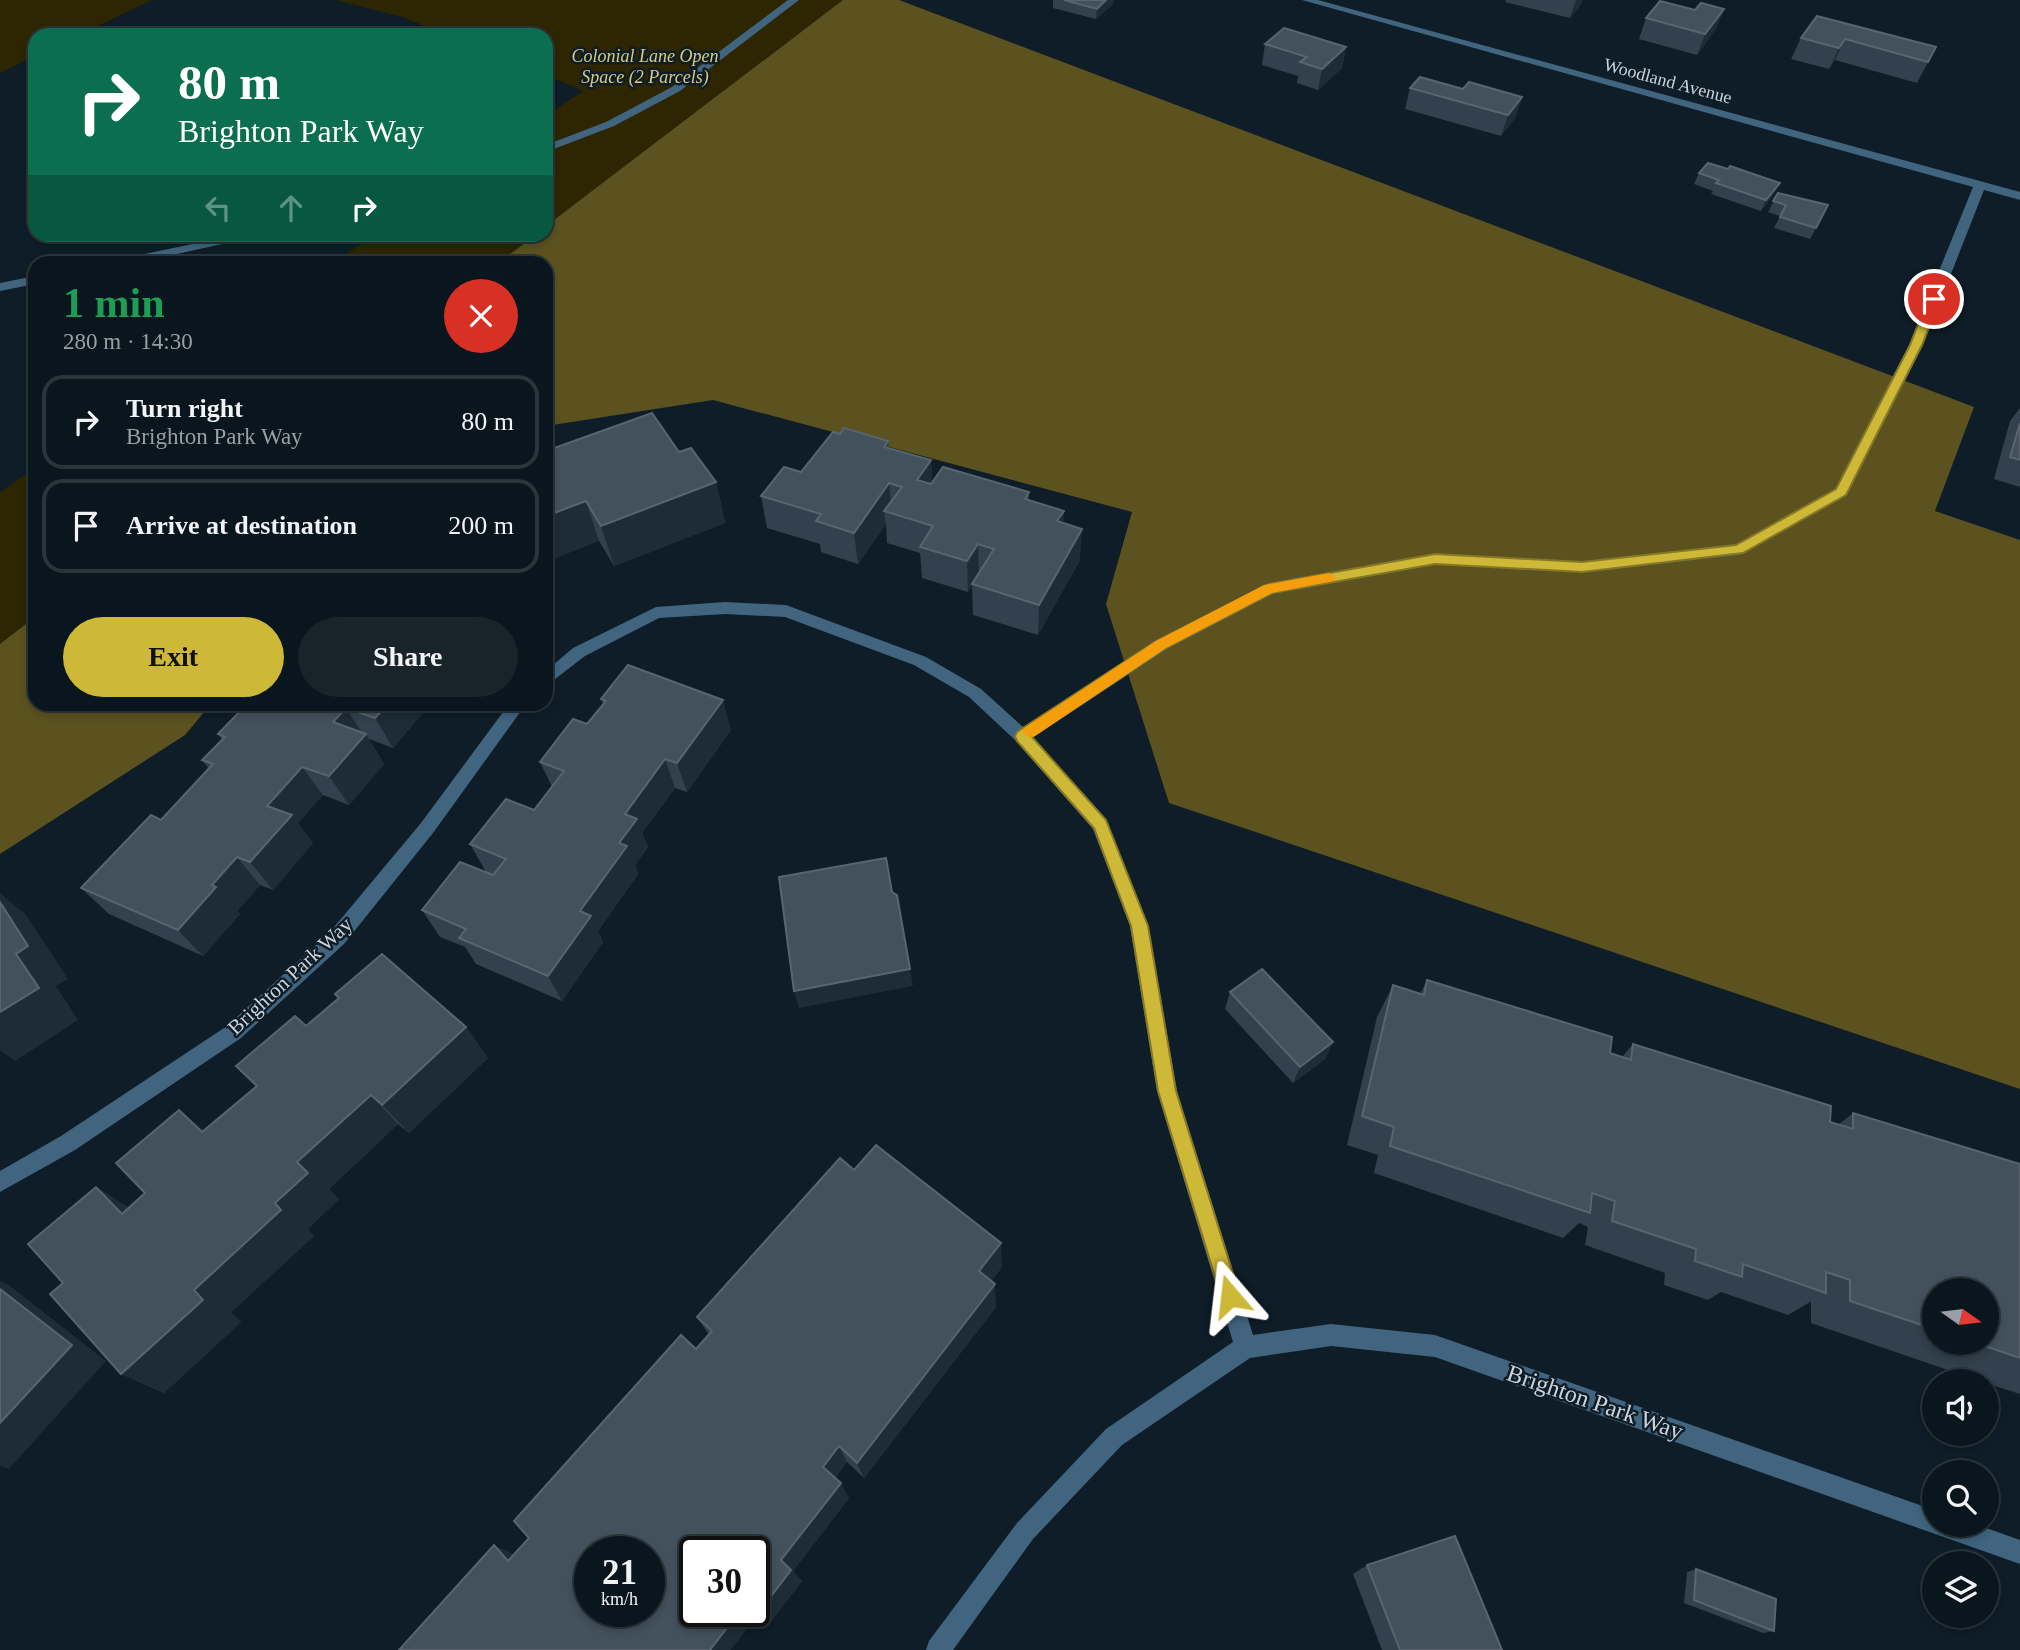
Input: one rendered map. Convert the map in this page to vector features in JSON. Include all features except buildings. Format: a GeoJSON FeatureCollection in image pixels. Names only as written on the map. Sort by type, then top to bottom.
{"type":"FeatureCollection","features":[{"type":"Feature","properties":{"kind":"street"},"geometry":{"type":"LineString","coordinates":[[553,146],[610,124],[676,89],[794,0]]}},
{"type":"Feature","properties":{"kind":"street","name":"Woodland Avenue"},"geometry":{"type":"LineString","coordinates":[[1307,0],[2020,196]]}},
{"type":"Feature","properties":{"kind":"street"},"geometry":{"type":"LineString","coordinates":[[1022,736],[1161,645],[1269,589],[1435,559],[1582,567],[1739,550],[1842,492],[1916,345],[1980,185]]}},
{"type":"Feature","properties":{"kind":"street"},"geometry":{"type":"LineString","coordinates":[[154,256],[222,242]]}},
{"type":"Feature","properties":{"kind":"street"},"geometry":{"type":"LineString","coordinates":[[0,287],[28,281]]}},
{"type":"Feature","properties":{"kind":"street"},"geometry":{"type":"LineString","coordinates":[[553,674],[579,652],[656,613],[725,608],[786,611],[920,661],[975,694],[1022,736],[1100,824],[1139,926],[1167,1091],[1246,1347]]}},
{"type":"Feature","properties":{"kind":"street","name":"Brighton Park Way"},"geometry":{"type":"LineString","coordinates":[[0,1182],[68,1143],[233,1032],[337,938],[427,828],[513,711]]}},
{"type":"Feature","properties":{"kind":"street","name":"Brighton Park Way"},"geometry":{"type":"LineString","coordinates":[[938,1650],[1025,1531],[1114,1437],[1246,1347],[1331,1335],[1435,1346],[1922,1518]]}},
{"type":"Feature","properties":{"kind":"street"},"geometry":{"type":"LineString","coordinates":[[1977,1537],[2020,1552]]}},
{"type":"Feature","properties":{"kind":"green space"},"geometry":{"type":"Polygon","coordinates":[[[0,0],[152,0],[94,28],[28,28],[28,59],[0,73],[0,0]]]}},
{"type":"Feature","properties":{"kind":"green space","name":"Colonial Lane Open Space (2 Parcels)"},"geometry":{"type":"Polygon","coordinates":[[[336,0],[843,0],[553,221],[553,111],[583,91],[553,78],[553,28],[430,28],[402,17],[336,0]]]}},
{"type":"Feature","properties":{"kind":"green space"},"geometry":{"type":"Polygon","coordinates":[[[364,242],[526,242],[507,256],[343,256],[364,242]]]}},
{"type":"Feature","properties":{"kind":"green space"},"geometry":{"type":"Polygon","coordinates":[[[28,473],[28,622],[0,644],[0,492],[28,473]]]}},
{"type":"Feature","properties":{"kind":"shaded area"},"geometry":{"type":"Polygon","coordinates":[[[843,0],[899,0],[1974,407],[1935,511],[2020,540],[2020,1089],[1169,803],[1106,604],[1132,512],[713,400],[553,425],[553,256],[507,256],[526,242],[553,242],[553,221],[843,0]]]}},
{"type":"Feature","properties":{"kind":"shaded area"},"geometry":{"type":"Polygon","coordinates":[[[28,622],[28,711],[205,711],[185,735],[0,854],[0,644],[28,622]]]}},
{"type":"Feature","properties":{"kind":"slow traffic"},"geometry":{"type":"LineString","coordinates":[[1029,732],[1161,645],[1269,589],[1329,578]]}},
{"type":"Feature","properties":{"kind":"route"},"geometry":{"type":"LineString","coordinates":[[1230,1296],[1167,1091],[1139,926],[1100,824],[1022,736],[1161,645],[1269,589],[1435,559],[1582,567],[1739,550],[1842,492],[1916,345],[1934,299]]}}]}
